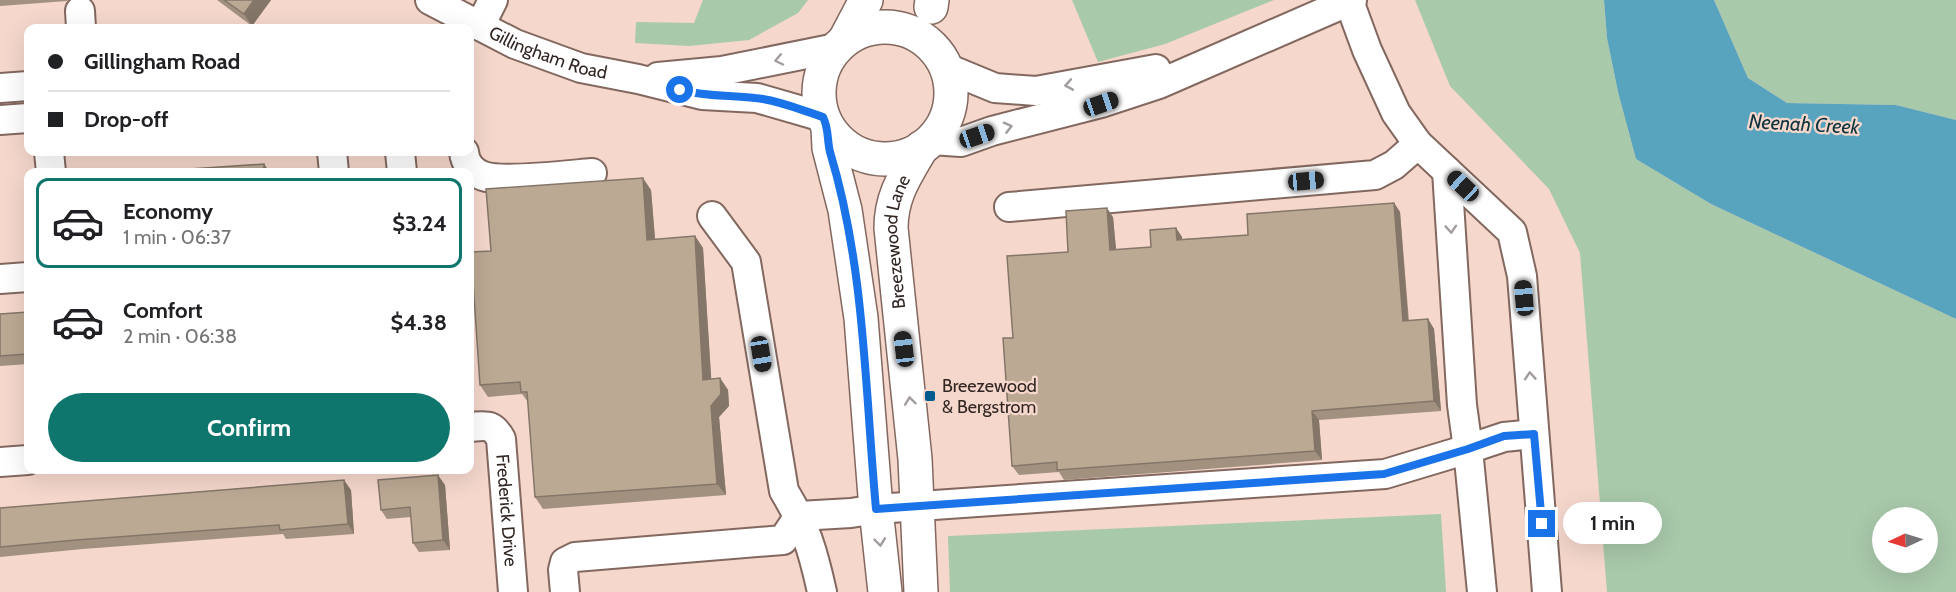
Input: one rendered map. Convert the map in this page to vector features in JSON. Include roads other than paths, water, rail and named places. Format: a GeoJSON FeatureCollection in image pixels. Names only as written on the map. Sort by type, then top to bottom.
{"type":"FeatureCollection","features":[{"type":"Feature","properties":{"kind":"main road"},"geometry":{"type":"LineString","coordinates":[[866,0],[841,43],[826,63],[820,80],[819,99],[845,210],[861,318],[885,592]]}},
{"type":"Feature","properties":{"kind":"main road"},"geometry":{"type":"LineString","coordinates":[[826,122],[842,143],[860,154],[881,159],[903,156],[927,143],[942,124],[949,107],[950,88],[931,2]]}},
{"type":"Feature","properties":{"kind":"main road"},"geometry":{"type":"LineString","coordinates":[[841,43],[866,29],[887,27],[907,30],[924,40],[945,62]]}},
{"type":"Feature","properties":{"kind":"main road","name":"Breezewood Lane"},"geometry":{"type":"LineString","coordinates":[[921,592],[915,459],[898,303],[891,211],[900,186],[927,143]]}},
{"type":"Feature","properties":{"kind":"street","name":"Gillingham Road"},"geometry":{"type":"LineString","coordinates":[[430,0],[469,24]]}},
{"type":"Feature","properties":{"kind":"street"},"geometry":{"type":"LineString","coordinates":[[469,24],[493,0]]}},
{"type":"Feature","properties":{"kind":"street"},"geometry":{"type":"LineString","coordinates":[[927,143],[961,141],[1101,104],[1159,84],[1350,1],[1367,50],[1396,113],[1419,144],[1512,232],[1522,276],[1547,592]]}},
{"type":"Feature","properties":{"kind":"street","name":"Gillingham Road"},"geometry":{"type":"LineString","coordinates":[[474,26],[581,68],[702,95],[757,98],[826,122]]}},
{"type":"Feature","properties":{"kind":"street","name":"Gillingham Road"},"geometry":{"type":"LineString","coordinates":[[638,79],[722,71],[841,43]]}},
{"type":"Feature","properties":{"kind":"street"},"geometry":{"type":"LineString","coordinates":[[945,62],[995,88],[1036,91],[1143,72],[1229,52]]}},
{"type":"Feature","properties":{"kind":"street"},"geometry":{"type":"LineString","coordinates":[[0,88],[24,86]]}},
{"type":"Feature","properties":{"kind":"street"},"geometry":{"type":"LineString","coordinates":[[0,120],[24,118]]}},
{"type":"Feature","properties":{"kind":"street"},"geometry":{"type":"LineString","coordinates":[[1009,207],[1375,175],[1394,165],[1419,144]]}},
{"type":"Feature","properties":{"kind":"street"},"geometry":{"type":"LineString","coordinates":[[474,171],[484,177],[502,179],[592,173]]}},
{"type":"Feature","properties":{"kind":"street"},"geometry":{"type":"LineString","coordinates":[[1447,171],[1462,405],[1482,592]]}},
{"type":"Feature","properties":{"kind":"street"},"geometry":{"type":"LineString","coordinates":[[712,216],[746,262],[783,491],[799,516],[814,552],[822,592]]}},
{"type":"Feature","properties":{"kind":"street"},"geometry":{"type":"LineString","coordinates":[[0,279],[24,277]]}},
{"type":"Feature","properties":{"kind":"street","name":"Frederick Drive"},"geometry":{"type":"LineString","coordinates":[[483,428],[501,439],[513,592]]}},
{"type":"Feature","properties":{"kind":"street"},"geometry":{"type":"LineString","coordinates":[[799,516],[1384,474],[1504,436],[1534,434]]}},
{"type":"Feature","properties":{"kind":"street"},"geometry":{"type":"LineString","coordinates":[[0,462],[24,460]]}},
{"type":"Feature","properties":{"kind":"street"},"geometry":{"type":"LineString","coordinates":[[565,592],[563,570],[565,562],[575,557],[783,540],[799,516]]}},
{"type":"Feature","properties":{"kind":"water","name":"Neenah Creek"},"geometry":{"type":"Polygon","coordinates":[[[1604,0],[1714,0],[1748,78],[1787,103],[1896,105],[1956,120],[1956,319],[1711,204],[1636,159],[1618,92],[1607,38],[1604,0]]]}},
{"type":"Feature","properties":{"kind":"place","name":"Breezewood & Bergstrom"},"geometry":{"type":"Point","coordinates":[930,396]}}]}
